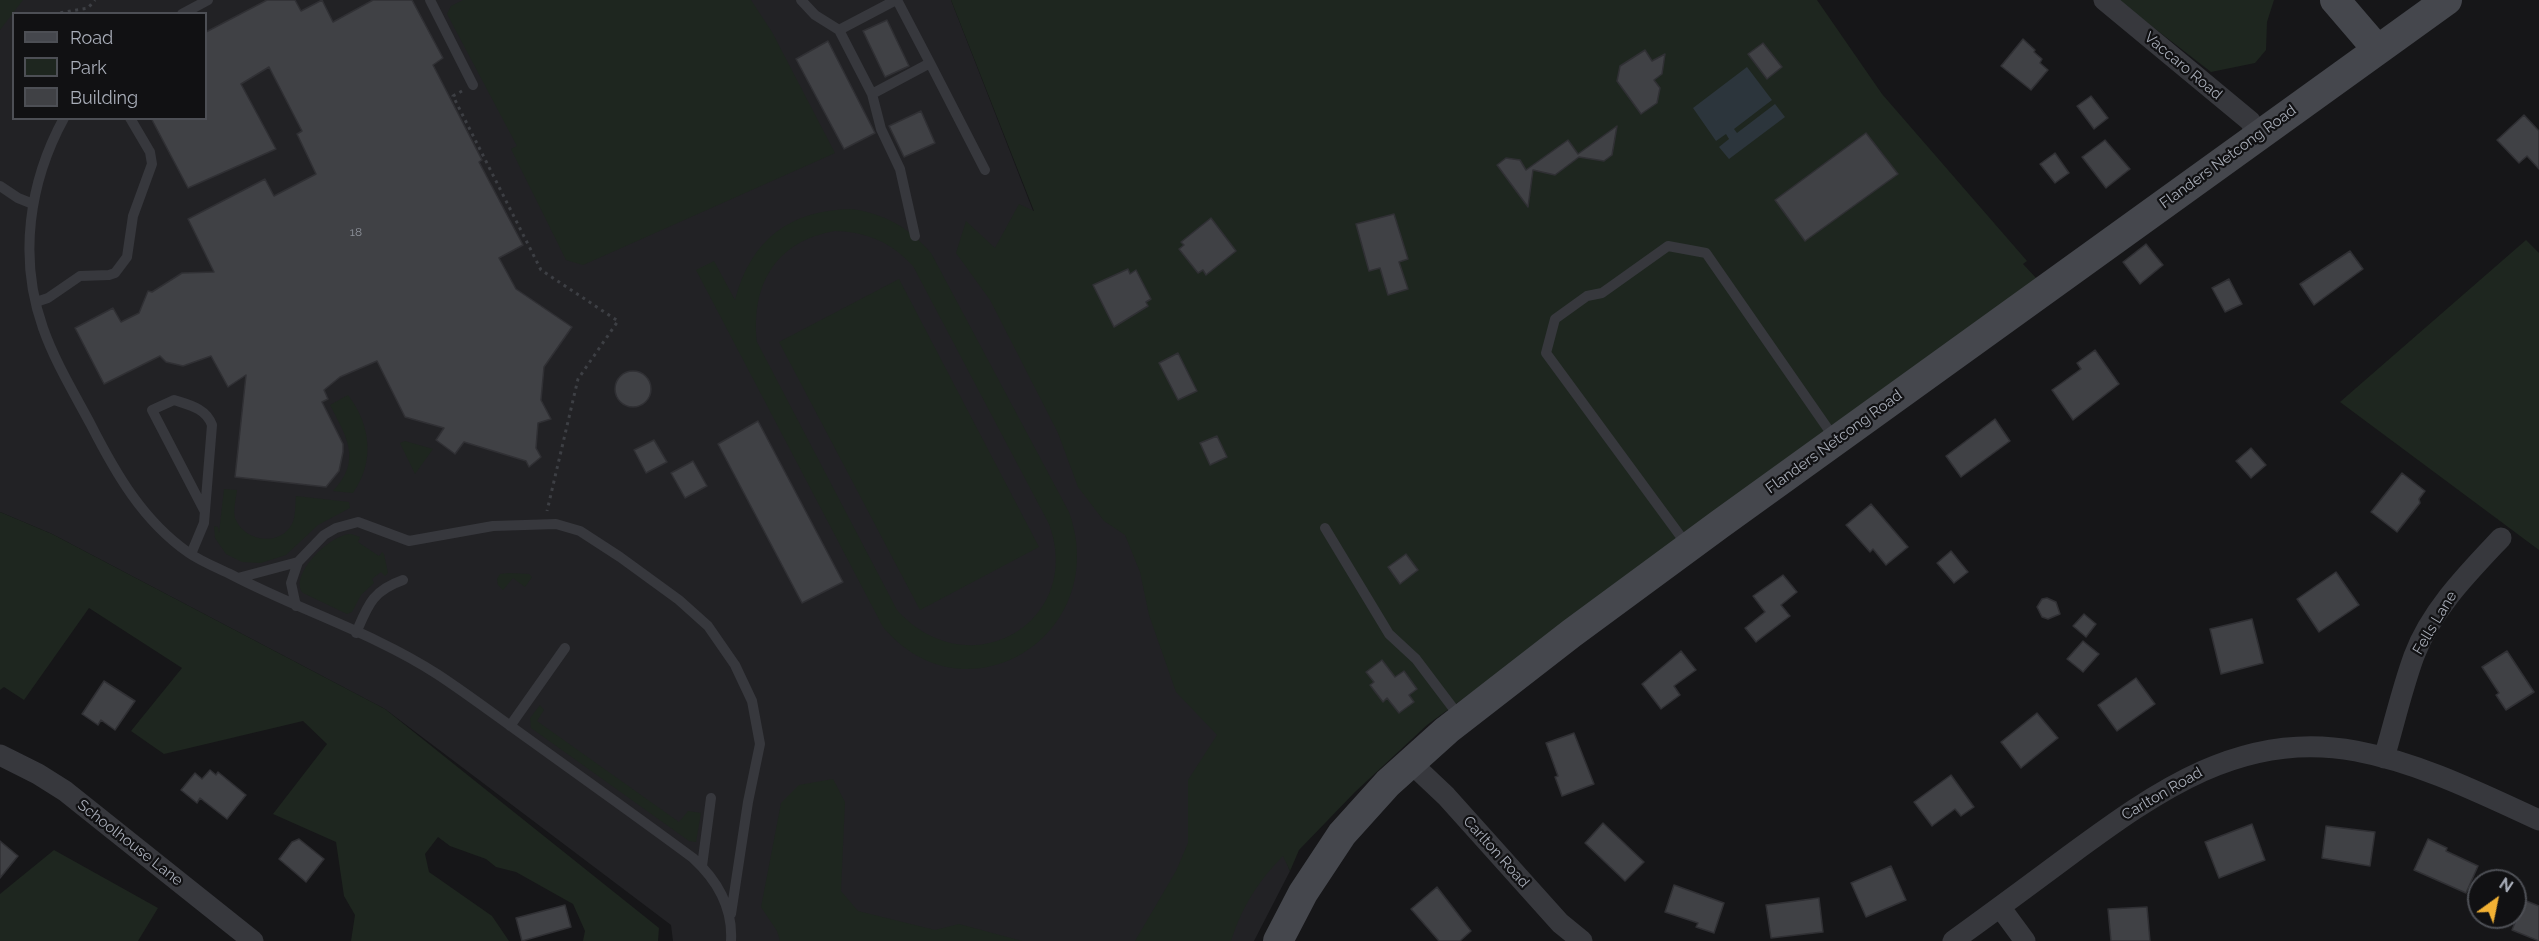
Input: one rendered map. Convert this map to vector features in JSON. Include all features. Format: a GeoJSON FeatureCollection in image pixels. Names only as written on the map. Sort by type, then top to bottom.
{"type":"FeatureCollection","features":[{"type":"Feature","properties":{"kind":"main road"},"geometry":{"type":"LineString","coordinates":[[2335,0],[2377,49]]}},
{"type":"Feature","properties":{"kind":"main road","name":"Flanders Netcong Road"},"geometry":{"type":"LineString","coordinates":[[1278,941],[1302,893],[1330,850],[1356,818],[1410,762],[1461,719],[1564,639],[1688,548],[2447,0]]}},
{"type":"Feature","properties":{"kind":"street","name":"Vaccaro Road"},"geometry":{"type":"LineString","coordinates":[[2104,0],[2250,121],[2258,135]]}},
{"type":"Feature","properties":{"kind":"street","name":"Fells Lane"},"geometry":{"type":"LineString","coordinates":[[2384,758],[2414,655],[2427,630],[2459,584],[2502,538]]}},
{"type":"Feature","properties":{"kind":"street","name":"Carlton Road"},"geometry":{"type":"LineString","coordinates":[[1953,941],[2146,800],[2214,765],[2289,748],[2355,751],[2418,767],[2539,820]]}},
{"type":"Feature","properties":{"kind":"street","name":"Schoolhouse Lane"},"geometry":{"type":"LineString","coordinates":[[0,755],[38,774],[64,791],[253,941]]}},
{"type":"Feature","properties":{"kind":"street","name":"Carlton Road"},"geometry":{"type":"LineString","coordinates":[[1410,762],[1446,796],[1560,923],[1582,941]]}},
{"type":"Feature","properties":{"kind":"street"},"geometry":{"type":"LineString","coordinates":[[2000,907],[2025,941]]}},
{"type":"Feature","properties":{"kind":"lane"},"geometry":{"type":"LineString","coordinates":[[186,12],[208,0]]}},
{"type":"Feature","properties":{"kind":"lane"},"geometry":{"type":"LineString","coordinates":[[430,0],[473,85]]}},
{"type":"Feature","properties":{"kind":"lane"},"geometry":{"type":"LineString","coordinates":[[801,0],[814,15],[839,30],[872,94],[881,129],[900,169],[915,236]]}},
{"type":"Feature","properties":{"kind":"lane"},"geometry":{"type":"LineString","coordinates":[[839,30],[896,0],[986,170]]}},
{"type":"Feature","properties":{"kind":"lane"},"geometry":{"type":"LineString","coordinates":[[872,94],[930,63]]}},
{"type":"Feature","properties":{"kind":"lane"},"geometry":{"type":"LineString","coordinates":[[63,120],[46,155],[33,204],[30,262],[36,302],[52,351],[118,476],[152,520],[191,554],[296,606],[390,648],[436,674],[702,866],[719,889],[730,921]]}},
{"type":"Feature","properties":{"kind":"lane"},"geometry":{"type":"LineString","coordinates":[[36,302],[48,298],[80,276],[115,273],[127,257],[134,216],[152,164],[150,152],[131,120]]}},
{"type":"Feature","properties":{"kind":"lane"},"geometry":{"type":"LineString","coordinates":[[0,186],[18,198],[33,204]]}},
{"type":"Feature","properties":{"kind":"lane"},"geometry":{"type":"LineString","coordinates":[[1688,548],[1546,353],[1555,319],[1587,296],[1602,293],[1668,246],[1706,253],[1836,441]]}},
{"type":"Feature","properties":{"kind":"lane"},"geometry":{"type":"LineString","coordinates":[[191,554],[204,523],[213,430],[210,419],[202,410],[174,400],[152,410],[204,510]]}},
{"type":"Feature","properties":{"kind":"lane"},"geometry":{"type":"LineString","coordinates":[[296,606],[291,583],[298,562],[313,545],[336,528],[358,522],[409,541],[493,526],[543,524],[569,526],[580,531],[679,600],[696,614],[718,639],[744,683],[752,701],[760,744],[748,802],[730,921],[731,941]]}},
{"type":"Feature","properties":{"kind":"lane"},"geometry":{"type":"LineString","coordinates":[[1325,528],[1389,634],[1416,659],[1461,719]]}},
{"type":"Feature","properties":{"kind":"lane"},"geometry":{"type":"LineString","coordinates":[[238,578],[298,562]]}},
{"type":"Feature","properties":{"kind":"lane"},"geometry":{"type":"LineString","coordinates":[[356,633],[374,596],[390,585],[403,580]]}},
{"type":"Feature","properties":{"kind":"lane"},"geometry":{"type":"LineString","coordinates":[[510,726],[566,648]]}},
{"type":"Feature","properties":{"kind":"lane"},"geometry":{"type":"LineString","coordinates":[[702,866],[711,798]]}},
{"type":"Feature","properties":{"kind":"path"},"geometry":{"type":"LineString","coordinates":[[65,12],[88,8],[95,0]]}},
{"type":"Feature","properties":{"kind":"path"},"geometry":{"type":"LineString","coordinates":[[473,85],[453,96],[541,270],[618,321],[578,379],[543,524]]}},
{"type":"Feature","properties":{"kind":"shaded area"},"geometry":{"type":"Polygon","coordinates":[[[0,0],[951,0],[1290,871],[1254,941],[673,941],[671,925],[385,709],[52,534],[0,512],[0,0]]]}},
{"type":"Feature","properties":{"kind":"shaded area"},"geometry":{"type":"Polygon","coordinates":[[[1747,67],[1772,100],[1734,129],[1737,133],[1775,104],[1785,117],[1729,159],[1719,147],[1729,139],[1726,134],[1716,141],[1693,108],[1747,67]]]}},
{"type":"Feature","properties":{"kind":"green space"},"geometry":{"type":"Polygon","coordinates":[[[0,0],[23,0],[12,12],[0,30],[0,0]]]}},
{"type":"Feature","properties":{"kind":"green space"},"geometry":{"type":"Polygon","coordinates":[[[463,0],[751,0],[772,32],[835,153],[583,265],[566,260],[511,149],[517,146],[447,14],[451,6],[463,0]]]}},
{"type":"Feature","properties":{"kind":"green space"},"geometry":{"type":"Polygon","coordinates":[[[951,0],[1817,0],[1882,94],[2027,261],[2023,264],[2037,279],[1427,725],[1355,792],[1299,850],[1290,871],[1283,856],[1258,885],[1246,905],[1231,941],[1135,941],[1176,871],[1188,843],[1188,780],[1217,735],[1176,692],[1149,615],[1140,572],[1125,535],[1104,521],[1078,487],[1058,433],[990,300],[956,253],[966,221],[995,248],[1019,204],[1034,211],[951,0]]]}},
{"type":"Feature","properties":{"kind":"green space"},"geometry":{"type":"Polygon","coordinates":[[[2118,0],[2274,0],[2267,22],[2266,50],[2255,63],[2211,72],[2118,0]]]}},
{"type":"Feature","properties":{"kind":"green space"},"geometry":{"type":"Polygon","coordinates":[[[852,209],[875,214],[905,229],[931,253],[1069,512],[1077,556],[1070,596],[1051,629],[1024,653],[990,667],[953,668],[917,656],[883,627],[696,270],[714,261],[735,300],[751,260],[776,232],[810,215],[852,209]],[[835,231],[814,236],[797,244],[772,268],[763,284],[758,302],[757,342],[897,610],[926,633],[956,644],[986,644],[1014,634],[1036,615],[1051,590],[1056,559],[1049,524],[913,266],[896,251],[878,240],[835,231]]]}},
{"type":"Feature","properties":{"kind":"green space"},"geometry":{"type":"Polygon","coordinates":[[[2526,240],[2539,253],[2539,550],[2340,402],[2526,240]]]}},
{"type":"Feature","properties":{"kind":"green space"},"geometry":{"type":"Polygon","coordinates":[[[899,279],[1039,547],[920,610],[779,342],[899,279]]]}},
{"type":"Feature","properties":{"kind":"green space"},"geometry":{"type":"Polygon","coordinates":[[[348,395],[362,419],[367,444],[365,469],[353,493],[333,491],[347,469],[349,449],[342,428],[330,405],[348,395]]]}},
{"type":"Feature","properties":{"kind":"green space"},"geometry":{"type":"Polygon","coordinates":[[[405,441],[433,449],[415,474],[400,443],[405,441]]]}},
{"type":"Feature","properties":{"kind":"green space"},"geometry":{"type":"Polygon","coordinates":[[[224,489],[237,490],[235,518],[246,532],[262,539],[279,536],[292,524],[296,496],[349,502],[350,508],[318,525],[286,555],[261,563],[242,562],[226,554],[215,538],[214,526],[218,527],[219,533],[224,489]]]}},
{"type":"Feature","properties":{"kind":"green space"},"geometry":{"type":"Polygon","coordinates":[[[0,512],[52,534],[385,709],[659,928],[658,941],[583,941],[585,931],[573,904],[516,872],[496,867],[486,859],[450,846],[438,837],[425,854],[429,872],[492,916],[509,941],[351,941],[355,915],[344,896],[336,842],[273,814],[327,744],[303,721],[164,754],[131,731],[182,668],[89,608],[24,700],[4,687],[0,690],[0,512]]]}},
{"type":"Feature","properties":{"kind":"green space"},"geometry":{"type":"Polygon","coordinates":[[[351,534],[360,537],[358,542],[379,556],[382,552],[384,554],[388,573],[385,576],[381,572],[372,579],[374,583],[361,595],[352,612],[347,614],[303,593],[300,586],[306,567],[322,548],[342,536],[351,534]]]}},
{"type":"Feature","properties":{"kind":"green space"},"geometry":{"type":"Polygon","coordinates":[[[500,574],[529,574],[532,577],[525,587],[513,578],[503,590],[498,585],[497,579],[500,574]]]}},
{"type":"Feature","properties":{"kind":"green space"},"geometry":{"type":"Polygon","coordinates":[[[540,705],[544,710],[537,721],[679,822],[688,811],[701,813],[696,842],[689,841],[531,728],[530,718],[540,705]]]}},
{"type":"Feature","properties":{"kind":"green space"},"geometry":{"type":"Polygon","coordinates":[[[833,779],[845,802],[841,891],[858,911],[935,930],[959,924],[1022,941],[780,941],[777,931],[761,907],[781,803],[799,785],[833,779]]]}},
{"type":"Feature","properties":{"kind":"green space"},"geometry":{"type":"Polygon","coordinates":[[[54,850],[158,908],[138,941],[0,941],[0,894],[54,850]]]}},
{"type":"Feature","properties":{"kind":"building"},"geometry":{"type":"Polygon","coordinates":[[[267,0],[295,0],[301,11],[322,0],[333,22],[373,0],[412,0],[443,58],[433,65],[482,160],[479,162],[523,245],[499,258],[516,289],[572,327],[544,367],[541,400],[551,419],[538,423],[536,448],[541,457],[529,467],[526,461],[464,442],[455,454],[436,440],[444,428],[405,417],[377,361],[340,377],[324,390],[328,399],[322,402],[343,444],[339,471],[326,487],[235,477],[246,375],[228,387],[211,356],[183,366],[166,362],[160,356],[104,384],[75,328],[113,308],[121,322],[139,313],[148,291],[152,292],[182,273],[214,272],[188,219],[265,179],[274,196],[316,174],[297,134],[302,131],[269,67],[241,84],[276,149],[188,188],[152,120],[207,120],[207,31],[267,0]]]}},
{"type":"Feature","properties":{"kind":"building"},"geometry":{"type":"Polygon","coordinates":[[[887,20],[909,66],[885,77],[863,31],[887,20]]]}},
{"type":"Feature","properties":{"kind":"building"},"geometry":{"type":"Polygon","coordinates":[[[2023,39],[2035,50],[2034,52],[2042,59],[2040,63],[2048,70],[2031,90],[2001,66],[2023,39]]]}},
{"type":"Feature","properties":{"kind":"building"},"geometry":{"type":"Polygon","coordinates":[[[828,41],[875,133],[844,149],[796,59],[828,41]]]}},
{"type":"Feature","properties":{"kind":"building"},"geometry":{"type":"Polygon","coordinates":[[[1763,43],[1782,67],[1767,79],[1748,54],[1763,43]]]}},
{"type":"Feature","properties":{"kind":"building"},"geometry":{"type":"Polygon","coordinates":[[[1645,50],[1652,61],[1665,54],[1662,74],[1654,80],[1660,88],[1657,103],[1641,114],[1617,81],[1620,66],[1645,50]]]}},
{"type":"Feature","properties":{"kind":"building"},"geometry":{"type":"Polygon","coordinates":[[[2091,96],[2108,118],[2094,129],[2077,106],[2091,96]]]}},
{"type":"Feature","properties":{"kind":"building"},"geometry":{"type":"Polygon","coordinates":[[[921,111],[935,143],[904,157],[889,126],[921,111]]]}},
{"type":"Feature","properties":{"kind":"building"},"geometry":{"type":"Polygon","coordinates":[[[2524,115],[2539,131],[2539,169],[2527,156],[2519,163],[2497,140],[2524,115]]]}},
{"type":"Feature","properties":{"kind":"building"},"geometry":{"type":"Polygon","coordinates":[[[1617,126],[1612,155],[1604,161],[1579,157],[1555,175],[1533,170],[1528,207],[1497,165],[1506,158],[1520,160],[1526,170],[1568,140],[1578,154],[1617,126]]]}},
{"type":"Feature","properties":{"kind":"building"},"geometry":{"type":"Polygon","coordinates":[[[1866,133],[1898,174],[1805,241],[1775,200],[1866,133]]]}},
{"type":"Feature","properties":{"kind":"building"},"geometry":{"type":"Polygon","coordinates":[[[2105,140],[2130,169],[2106,188],[2082,157],[2105,140]]]}},
{"type":"Feature","properties":{"kind":"building"},"geometry":{"type":"Polygon","coordinates":[[[2055,153],[2069,173],[2055,183],[2040,164],[2055,153]]]}},
{"type":"Feature","properties":{"kind":"building"},"geometry":{"type":"Polygon","coordinates":[[[1394,214],[1408,259],[1399,262],[1408,289],[1388,295],[1380,268],[1369,271],[1356,224],[1394,214]]]}},
{"type":"Feature","properties":{"kind":"building"},"geometry":{"type":"Polygon","coordinates":[[[1211,218],[1236,251],[1206,275],[1203,270],[1198,273],[1179,249],[1184,245],[1181,242],[1211,218]]]}},
{"type":"Feature","properties":{"kind":"building"},"geometry":{"type":"Polygon","coordinates":[[[2146,244],[2163,265],[2140,284],[2123,262],[2146,244]]]}},
{"type":"Feature","properties":{"kind":"building"},"geometry":{"type":"Polygon","coordinates":[[[2350,251],[2363,269],[2314,305],[2300,284],[2350,251]]]}},
{"type":"Feature","properties":{"kind":"building"},"geometry":{"type":"Polygon","coordinates":[[[1128,269],[1130,274],[1136,270],[1151,299],[1146,302],[1148,306],[1114,327],[1093,285],[1128,269]]]}},
{"type":"Feature","properties":{"kind":"building"},"geometry":{"type":"Polygon","coordinates":[[[2229,279],[2242,304],[2225,312],[2212,288],[2229,279]]]}},
{"type":"Feature","properties":{"kind":"building"},"geometry":{"type":"Polygon","coordinates":[[[2095,350],[2119,384],[2073,420],[2052,390],[2081,369],[2077,363],[2095,350]]]}},
{"type":"Feature","properties":{"kind":"building"},"geometry":{"type":"Polygon","coordinates":[[[1178,353],[1197,391],[1178,400],[1159,363],[1178,353]]]}},
{"type":"Feature","properties":{"kind":"building"},"geometry":{"type":"Polygon","coordinates":[[[633,371],[645,377],[651,389],[645,401],[633,407],[621,401],[615,389],[621,377],[633,371]]]}},
{"type":"Feature","properties":{"kind":"building"},"geometry":{"type":"Polygon","coordinates":[[[1995,419],[2010,441],[1961,477],[1946,456],[1995,419]]]}},
{"type":"Feature","properties":{"kind":"building"},"geometry":{"type":"Polygon","coordinates":[[[758,421],[843,582],[802,603],[718,444],[758,421]]]}},
{"type":"Feature","properties":{"kind":"building"},"geometry":{"type":"Polygon","coordinates":[[[1217,436],[1227,457],[1210,465],[1200,443],[1217,436]]]}},
{"type":"Feature","properties":{"kind":"building"},"geometry":{"type":"Polygon","coordinates":[[[654,440],[667,462],[646,473],[634,450],[654,440]]]}},
{"type":"Feature","properties":{"kind":"building"},"geometry":{"type":"Polygon","coordinates":[[[2251,448],[2266,465],[2251,478],[2236,461],[2251,448]]]}},
{"type":"Feature","properties":{"kind":"building"},"geometry":{"type":"Polygon","coordinates":[[[693,461],[707,486],[685,498],[671,473],[693,461]]]}},
{"type":"Feature","properties":{"kind":"building"},"geometry":{"type":"Polygon","coordinates":[[[2402,473],[2425,491],[2419,499],[2420,503],[2397,532],[2371,512],[2402,473]]]}},
{"type":"Feature","properties":{"kind":"building"},"geometry":{"type":"Polygon","coordinates":[[[1871,504],[1908,547],[1886,565],[1873,549],[1870,552],[1846,525],[1871,504]]]}},
{"type":"Feature","properties":{"kind":"building"},"geometry":{"type":"Polygon","coordinates":[[[1951,551],[1968,572],[1954,583],[1937,563],[1951,551]]]}},
{"type":"Feature","properties":{"kind":"building"},"geometry":{"type":"Polygon","coordinates":[[[1406,554],[1418,570],[1400,584],[1388,567],[1406,554]]]}},
{"type":"Feature","properties":{"kind":"building"},"geometry":{"type":"Polygon","coordinates":[[[2336,572],[2359,605],[2319,632],[2297,599],[2336,572]]]}},
{"type":"Feature","properties":{"kind":"building"},"geometry":{"type":"Polygon","coordinates":[[[1783,575],[1797,592],[1781,605],[1790,616],[1756,642],[1745,628],[1765,612],[1753,596],[1783,575]]]}},
{"type":"Feature","properties":{"kind":"building"},"geometry":{"type":"Polygon","coordinates":[[[2047,598],[2056,602],[2060,614],[2048,619],[2042,617],[2037,607],[2042,599],[2047,598]]]}},
{"type":"Feature","properties":{"kind":"building"},"geometry":{"type":"Polygon","coordinates":[[[2084,614],[2096,624],[2086,637],[2073,626],[2084,614]]]}},
{"type":"Feature","properties":{"kind":"building"},"geometry":{"type":"Polygon","coordinates":[[[2252,619],[2263,663],[2221,674],[2210,629],[2252,619]]]}},
{"type":"Feature","properties":{"kind":"building"},"geometry":{"type":"Polygon","coordinates":[[[2083,641],[2099,654],[2083,672],[2067,659],[2083,641]]]}},
{"type":"Feature","properties":{"kind":"building"},"geometry":{"type":"Polygon","coordinates":[[[1681,651],[1696,670],[1674,686],[1680,695],[1661,709],[1642,684],[1681,651]]]}},
{"type":"Feature","properties":{"kind":"building"},"geometry":{"type":"Polygon","coordinates":[[[2507,651],[2534,692],[2506,710],[2496,695],[2499,693],[2482,667],[2507,651]]]}},
{"type":"Feature","properties":{"kind":"building"},"geometry":{"type":"Polygon","coordinates":[[[1382,660],[1395,677],[1404,671],[1417,689],[1409,695],[1414,702],[1399,713],[1387,698],[1383,702],[1370,685],[1374,682],[1366,672],[1382,660]]]}},
{"type":"Feature","properties":{"kind":"building"},"geometry":{"type":"Polygon","coordinates":[[[2136,678],[2155,704],[2117,731],[2098,705],[2136,678]]]}},
{"type":"Feature","properties":{"kind":"building"},"geometry":{"type":"Polygon","coordinates":[[[104,681],[135,701],[115,730],[101,720],[98,725],[82,714],[104,681]]]}},
{"type":"Feature","properties":{"kind":"building"},"geometry":{"type":"Polygon","coordinates":[[[2037,713],[2058,738],[2021,768],[2001,742],[2037,713]]]}},
{"type":"Feature","properties":{"kind":"building"},"geometry":{"type":"Polygon","coordinates":[[[1574,733],[1594,784],[1562,796],[1555,777],[1558,776],[1546,743],[1574,733]]]}},
{"type":"Feature","properties":{"kind":"building"},"geometry":{"type":"Polygon","coordinates":[[[210,770],[216,775],[218,772],[246,795],[227,819],[200,798],[197,803],[181,790],[195,773],[202,779],[210,770]]]}},
{"type":"Feature","properties":{"kind":"building"},"geometry":{"type":"Polygon","coordinates":[[[1951,775],[1974,807],[1961,816],[1955,809],[1932,826],[1914,802],[1951,775]]]}},
{"type":"Feature","properties":{"kind":"building"},"geometry":{"type":"Polygon","coordinates":[[[1603,823],[1644,862],[1625,881],[1585,843],[1603,823]]]}},
{"type":"Feature","properties":{"kind":"building"},"geometry":{"type":"Polygon","coordinates":[[[2252,824],[2265,860],[2219,878],[2205,842],[2252,824]]]}},
{"type":"Feature","properties":{"kind":"building"},"geometry":{"type":"Polygon","coordinates":[[[2326,826],[2375,832],[2370,866],[2322,858],[2326,826]]]}},
{"type":"Feature","properties":{"kind":"building"},"geometry":{"type":"Polygon","coordinates":[[[299,839],[324,859],[306,882],[279,859],[292,842],[299,839]]]}},
{"type":"Feature","properties":{"kind":"building"},"geometry":{"type":"Polygon","coordinates":[[[2428,839],[2447,848],[2446,851],[2478,866],[2477,869],[2467,869],[2466,893],[2414,870],[2428,839]]]}},
{"type":"Feature","properties":{"kind":"building"},"geometry":{"type":"Polygon","coordinates":[[[0,841],[18,856],[0,878],[0,841]]]}},
{"type":"Feature","properties":{"kind":"building"},"geometry":{"type":"Polygon","coordinates":[[[1891,866],[1906,900],[1866,917],[1851,883],[1891,866]]]}},
{"type":"Feature","properties":{"kind":"building"},"geometry":{"type":"Polygon","coordinates":[[[1674,885],[1724,903],[1714,933],[1696,927],[1698,923],[1665,912],[1674,885]]]}},
{"type":"Feature","properties":{"kind":"building"},"geometry":{"type":"Polygon","coordinates":[[[1437,887],[1471,931],[1460,941],[1439,941],[1411,909],[1437,887]]]}},
{"type":"Feature","properties":{"kind":"building"},"geometry":{"type":"Polygon","coordinates":[[[1819,898],[1823,932],[1771,938],[1766,905],[1819,898]]]}},
{"type":"Feature","properties":{"kind":"building"},"geometry":{"type":"Polygon","coordinates":[[[2527,901],[2539,906],[2539,941],[2512,930],[2527,929],[2527,901]]]}},
{"type":"Feature","properties":{"kind":"building"},"geometry":{"type":"Polygon","coordinates":[[[565,905],[571,927],[522,941],[516,918],[565,905]]]}},
{"type":"Feature","properties":{"kind":"building"},"geometry":{"type":"Polygon","coordinates":[[[2147,907],[2150,941],[2111,941],[2108,909],[2147,907]]]}}]}
